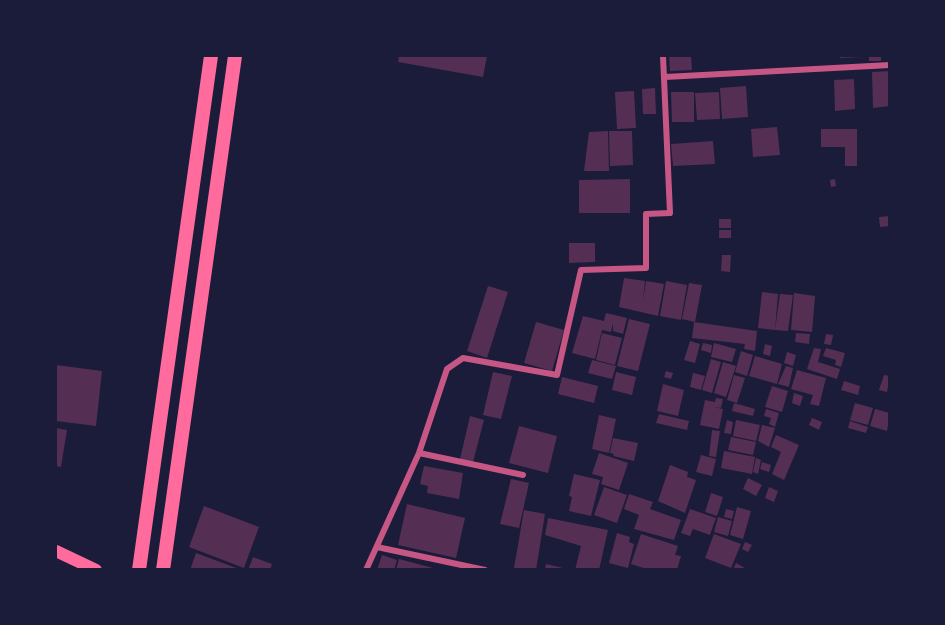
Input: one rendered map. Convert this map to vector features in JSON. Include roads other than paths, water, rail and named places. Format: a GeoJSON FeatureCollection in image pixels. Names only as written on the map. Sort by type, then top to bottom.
{"type":"FeatureCollection","features":[{"type":"Feature","properties":{"kind":"main road"},"geometry":{"type":"LineString","coordinates":[[139,570],[211,56]]}},
{"type":"Feature","properties":{"kind":"main road"},"geometry":{"type":"LineString","coordinates":[[163,570],[235,56]]}},
{"type":"Feature","properties":{"kind":"main road"},"geometry":{"type":"LineString","coordinates":[[56,551],[96,570]]}},
{"type":"Feature","properties":{"kind":"street"},"geometry":{"type":"LineString","coordinates":[[366,570],[419,453],[447,369],[463,358],[557,375],[581,270],[646,268],[646,214],[670,213],[663,56]]}},
{"type":"Feature","properties":{"kind":"street"},"geometry":{"type":"LineString","coordinates":[[665,77],[890,65]]}},
{"type":"Feature","properties":{"kind":"street"},"geometry":{"type":"LineString","coordinates":[[419,453],[523,475]]}},
{"type":"Feature","properties":{"kind":"street"},"geometry":{"type":"LineString","coordinates":[[377,547],[485,570]]}}]}
